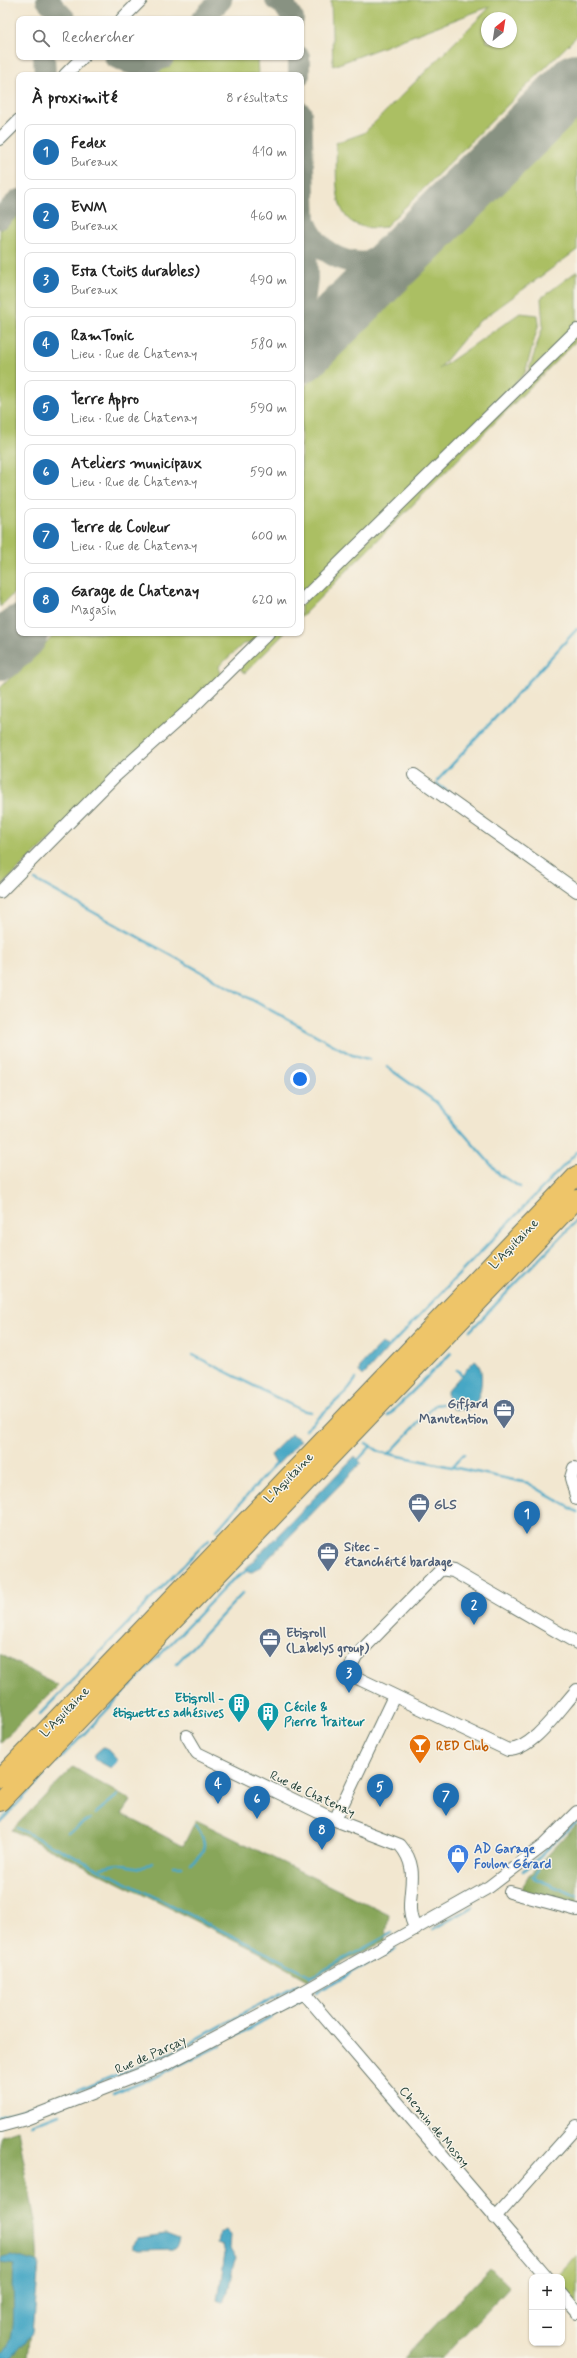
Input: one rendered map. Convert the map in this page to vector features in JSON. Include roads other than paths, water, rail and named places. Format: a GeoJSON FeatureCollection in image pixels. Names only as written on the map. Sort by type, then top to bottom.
{"type":"FeatureCollection","features":[{"type":"Feature","properties":{"kind":"highway","name":"L'Aquitaine"},"geometry":{"type":"LineString","coordinates":[[0,1778],[577,1175]]}},
{"type":"Feature","properties":{"kind":"highway","name":"L'Aquitaine"},"geometry":{"type":"LineString","coordinates":[[0,1802],[577,1199]]}},
{"type":"Feature","properties":{"kind":"street"},"geometry":{"type":"LineString","coordinates":[[125,16],[141,0]]}},
{"type":"Feature","properties":{"kind":"street"},"geometry":{"type":"LineString","coordinates":[[68,72],[80,60]]}},
{"type":"Feature","properties":{"kind":"street"},"geometry":{"type":"LineString","coordinates":[[0,139],[16,123]]}},
{"type":"Feature","properties":{"kind":"street"},"geometry":{"type":"LineString","coordinates":[[304,598],[577,330]]}},
{"type":"Feature","properties":{"kind":"street"},"geometry":{"type":"LineString","coordinates":[[0,892],[114,778],[199,701],[265,636]]}},
{"type":"Feature","properties":{"kind":"street"},"geometry":{"type":"LineString","coordinates":[[414,775],[577,891]]}},
{"type":"Feature","properties":{"kind":"street"},"geometry":{"type":"LineString","coordinates":[[574,1468],[571,1478],[577,1499]]}},
{"type":"Feature","properties":{"kind":"street"},"geometry":{"type":"LineString","coordinates":[[576,1694],[529,1743],[513,1750],[502,1748],[351,1675],[350,1668],[356,1656],[441,1570],[453,1571],[577,1643]]}},
{"type":"Feature","properties":{"kind":"street"},"geometry":{"type":"LineString","coordinates":[[336,1820],[394,1696]]}},
{"type":"Feature","properties":{"kind":"street","name":"Rue de Chatenay"},"geometry":{"type":"LineString","coordinates":[[187,1736],[197,1753],[336,1820],[396,1842],[406,1853],[413,1869],[410,1917],[416,1929]]}},
{"type":"Feature","properties":{"kind":"street"},"geometry":{"type":"LineString","coordinates":[[559,1829],[577,1801]]}},
{"type":"Feature","properties":{"kind":"street"},"geometry":{"type":"LineString","coordinates":[[559,1829],[577,1812]]}},
{"type":"Feature","properties":{"kind":"street","name":"Rue de Parçay"},"geometry":{"type":"LineString","coordinates":[[0,2126],[26,2119],[164,2065],[303,1992],[494,1884],[544,1845],[559,1829]]}},
{"type":"Feature","properties":{"kind":"street"},"geometry":{"type":"LineString","coordinates":[[510,1892],[577,1910]]}},
{"type":"Feature","properties":{"kind":"street","name":"Chemin de Mosny"},"geometry":{"type":"LineString","coordinates":[[303,1992],[544,2274]]}},
{"type":"Feature","properties":{"kind":"street"},"geometry":{"type":"LineString","coordinates":[[495,2218],[577,2126]]}},
{"type":"Feature","properties":{"kind":"street"},"geometry":{"type":"LineString","coordinates":[[565,2298],[577,2312]]}},
{"type":"Feature","properties":{"kind":"water"},"geometry":{"type":"Polygon","coordinates":[[[382,1343],[388,1348],[363,1376],[359,1372],[360,1366],[382,1343]]]}},
{"type":"Feature","properties":{"kind":"water"},"geometry":{"type":"Polygon","coordinates":[[[475,1360],[480,1368],[482,1380],[478,1398],[476,1402],[467,1410],[453,1409],[448,1404],[447,1391],[475,1360]]]}},
{"type":"Feature","properties":{"kind":"water"},"geometry":{"type":"Polygon","coordinates":[[[291,1434],[301,1440],[278,1464],[275,1464],[270,1455],[291,1434]]]}},
{"type":"Feature","properties":{"kind":"water"},"geometry":{"type":"Polygon","coordinates":[[[355,1456],[361,1463],[259,1568],[252,1572],[246,1571],[246,1568],[355,1456]]]}},
{"type":"Feature","properties":{"kind":"water"},"geometry":{"type":"Polygon","coordinates":[[[103,1747],[106,1748],[118,1761],[111,1768],[94,1759],[95,1754],[103,1747]]]}},
{"type":"Feature","properties":{"kind":"water"},"geometry":{"type":"Polygon","coordinates":[[[226,2230],[231,2235],[230,2249],[236,2259],[232,2270],[227,2295],[222,2302],[218,2300],[225,2254],[223,2245],[217,2243],[219,2233],[226,2230]]]}},
{"type":"Feature","properties":{"kind":"water"},"geometry":{"type":"Polygon","coordinates":[[[166,2234],[179,2239],[177,2246],[174,2249],[139,2250],[133,2248],[133,2243],[137,2238],[166,2234]]]}},
{"type":"Feature","properties":{"kind":"water"},"geometry":{"type":"Polygon","coordinates":[[[12,2255],[39,2263],[33,2333],[11,2358],[0,2358],[0,2353],[7,2349],[11,2340],[13,2328],[13,2286],[15,2265],[0,2263],[0,2259],[12,2255]]]}},
{"type":"Feature","properties":{"kind":"waterway"},"geometry":{"type":"LineString","coordinates":[[437,781],[577,629]]}},
{"type":"Feature","properties":{"kind":"waterway"},"geometry":{"type":"LineString","coordinates":[[437,784],[482,816]]}},
{"type":"Feature","properties":{"kind":"waterway"},"geometry":{"type":"LineString","coordinates":[[35,880],[352,1055],[369,1059]]}},
{"type":"Feature","properties":{"kind":"waterway"},"geometry":{"type":"LineString","coordinates":[[387,1067],[436,1102],[500,1175],[520,1187]]}},
{"type":"Feature","properties":{"kind":"waterway"},"geometry":{"type":"LineString","coordinates":[[388,1348],[577,1152]]}},
{"type":"Feature","properties":{"kind":"waterway"},"geometry":{"type":"LineString","coordinates":[[470,1331],[577,1220]]}},
{"type":"Feature","properties":{"kind":"waterway"},"geometry":{"type":"LineString","coordinates":[[388,1416],[451,1353]]}},
{"type":"Feature","properties":{"kind":"waterway"},"geometry":{"type":"LineString","coordinates":[[193,1355],[301,1410],[311,1412]]}},
{"type":"Feature","properties":{"kind":"waterway"},"geometry":{"type":"LineString","coordinates":[[457,1370],[461,1374]]}},
{"type":"Feature","properties":{"kind":"waterway"},"geometry":{"type":"LineString","coordinates":[[305,1430],[346,1392],[356,1379]]}},
{"type":"Feature","properties":{"kind":"waterway"},"geometry":{"type":"LineString","coordinates":[[389,1454],[435,1405],[442,1404]]}},
{"type":"Feature","properties":{"kind":"waterway"},"geometry":{"type":"LineString","coordinates":[[366,1443],[380,1452],[528,1483],[577,1512]]}},
{"type":"Feature","properties":{"kind":"waterway"},"geometry":{"type":"LineString","coordinates":[[358,1460],[370,1447]]}},
{"type":"Feature","properties":{"kind":"waterway"},"geometry":{"type":"LineString","coordinates":[[452,1467],[464,1454]]}},
{"type":"Feature","properties":{"kind":"waterway"},"geometry":{"type":"LineString","coordinates":[[217,1530],[275,1464]]}},
{"type":"Feature","properties":{"kind":"waterway"},"geometry":{"type":"LineString","coordinates":[[40,1714],[209,1539]]}},
{"type":"Feature","properties":{"kind":"waterway"},"geometry":{"type":"LineString","coordinates":[[57,1762],[228,1584],[246,1571]]}},
{"type":"Feature","properties":{"kind":"waterway"},"geometry":{"type":"LineString","coordinates":[[176,1664],[243,1593]]}},
{"type":"Feature","properties":{"kind":"waterway"},"geometry":{"type":"LineString","coordinates":[[0,1822],[44,1776]]}},
{"type":"Feature","properties":{"kind":"waterway"},"geometry":{"type":"LineString","coordinates":[[95,1814],[118,1795]]}},
{"type":"Feature","properties":{"kind":"waterway"},"geometry":{"type":"LineString","coordinates":[[68,1833],[90,1819]]}},
{"type":"Feature","properties":{"kind":"waterway"},"geometry":{"type":"LineString","coordinates":[[524,1871],[577,1821]]}},
{"type":"Feature","properties":{"kind":"waterway"},"geometry":{"type":"LineString","coordinates":[[191,1863],[201,1854],[204,1845],[204,1841],[196,1825]]}},
{"type":"Feature","properties":{"kind":"waterway"},"geometry":{"type":"LineString","coordinates":[[17,1828],[312,1976]]}},
{"type":"Feature","properties":{"kind":"waterway"},"geometry":{"type":"LineString","coordinates":[[546,1860],[532,1877],[577,1896]]}},
{"type":"Feature","properties":{"kind":"waterway"},"geometry":{"type":"LineString","coordinates":[[101,1867],[119,1864],[141,1868],[152,1862]]}},
{"type":"Feature","properties":{"kind":"waterway"},"geometry":{"type":"LineString","coordinates":[[173,1866],[182,1866]]}},
{"type":"Feature","properties":{"kind":"waterway"},"geometry":{"type":"LineString","coordinates":[[433,1929],[473,1907]]}},
{"type":"Feature","properties":{"kind":"waterway"},"geometry":{"type":"LineString","coordinates":[[311,1977],[392,1933]]}},
{"type":"Feature","properties":{"kind":"waterway"},"geometry":{"type":"LineString","coordinates":[[316,1992],[395,1949]]}},
{"type":"Feature","properties":{"kind":"waterway"},"geometry":{"type":"LineString","coordinates":[[0,2117],[62,2097],[175,2051],[298,1984]]}},
{"type":"Feature","properties":{"kind":"waterway"},"geometry":{"type":"LineString","coordinates":[[234,2037],[301,2000]]}},
{"type":"Feature","properties":{"kind":"waterway"},"geometry":{"type":"LineString","coordinates":[[113,2094],[153,2078],[221,2045]]}},
{"type":"Feature","properties":{"kind":"waterway"},"geometry":{"type":"LineString","coordinates":[[31,2125],[59,2114]]}},
{"type":"Feature","properties":{"kind":"place","name":"Giffard Manutention"},"geometry":{"type":"Point","coordinates":[504,1430]}},
{"type":"Feature","properties":{"kind":"place","name":"GLS"},"geometry":{"type":"Point","coordinates":[419,1524]}},
{"type":"Feature","properties":{"kind":"place","name":"Fedex"},"geometry":{"type":"Point","coordinates":[527,1534]}},
{"type":"Feature","properties":{"kind":"place","name":"Sitec - étanchéité bardage"},"geometry":{"type":"Point","coordinates":[328,1572]}},
{"type":"Feature","properties":{"kind":"place","name":"EWM"},"geometry":{"type":"Point","coordinates":[474,1625]}},
{"type":"Feature","properties":{"kind":"place","name":"Etiqroll (Labelys group)"},"geometry":{"type":"Point","coordinates":[270,1658]}},
{"type":"Feature","properties":{"kind":"place","name":"Esta (toits durables)"},"geometry":{"type":"Point","coordinates":[349,1693]}},
{"type":"Feature","properties":{"kind":"place","name":"Etiqroll - étiquettes adhésives"},"geometry":{"type":"Point","coordinates":[239,1724]}},
{"type":"Feature","properties":{"kind":"place","name":"Cécile & Pierre Traiteur"},"geometry":{"type":"Point","coordinates":[268,1732]}},
{"type":"Feature","properties":{"kind":"place","name":"RED Club"},"geometry":{"type":"Point","coordinates":[420,1764]}},
{"type":"Feature","properties":{"kind":"place","name":"RamTonic"},"geometry":{"type":"Point","coordinates":[218,1804]}},
{"type":"Feature","properties":{"kind":"place","name":"Terre Appro"},"geometry":{"type":"Point","coordinates":[380,1807]}},
{"type":"Feature","properties":{"kind":"place","name":"Terre de Couleur"},"geometry":{"type":"Point","coordinates":[446,1816]}},
{"type":"Feature","properties":{"kind":"place","name":"Ateliers municipaux"},"geometry":{"type":"Point","coordinates":[257,1819]}},
{"type":"Feature","properties":{"kind":"place","name":"Garage de Chatenay"},"geometry":{"type":"Point","coordinates":[322,1850]}},
{"type":"Feature","properties":{"kind":"place","name":"AD Garage Foulon Gérard"},"geometry":{"type":"Point","coordinates":[458,1874]}}]}
